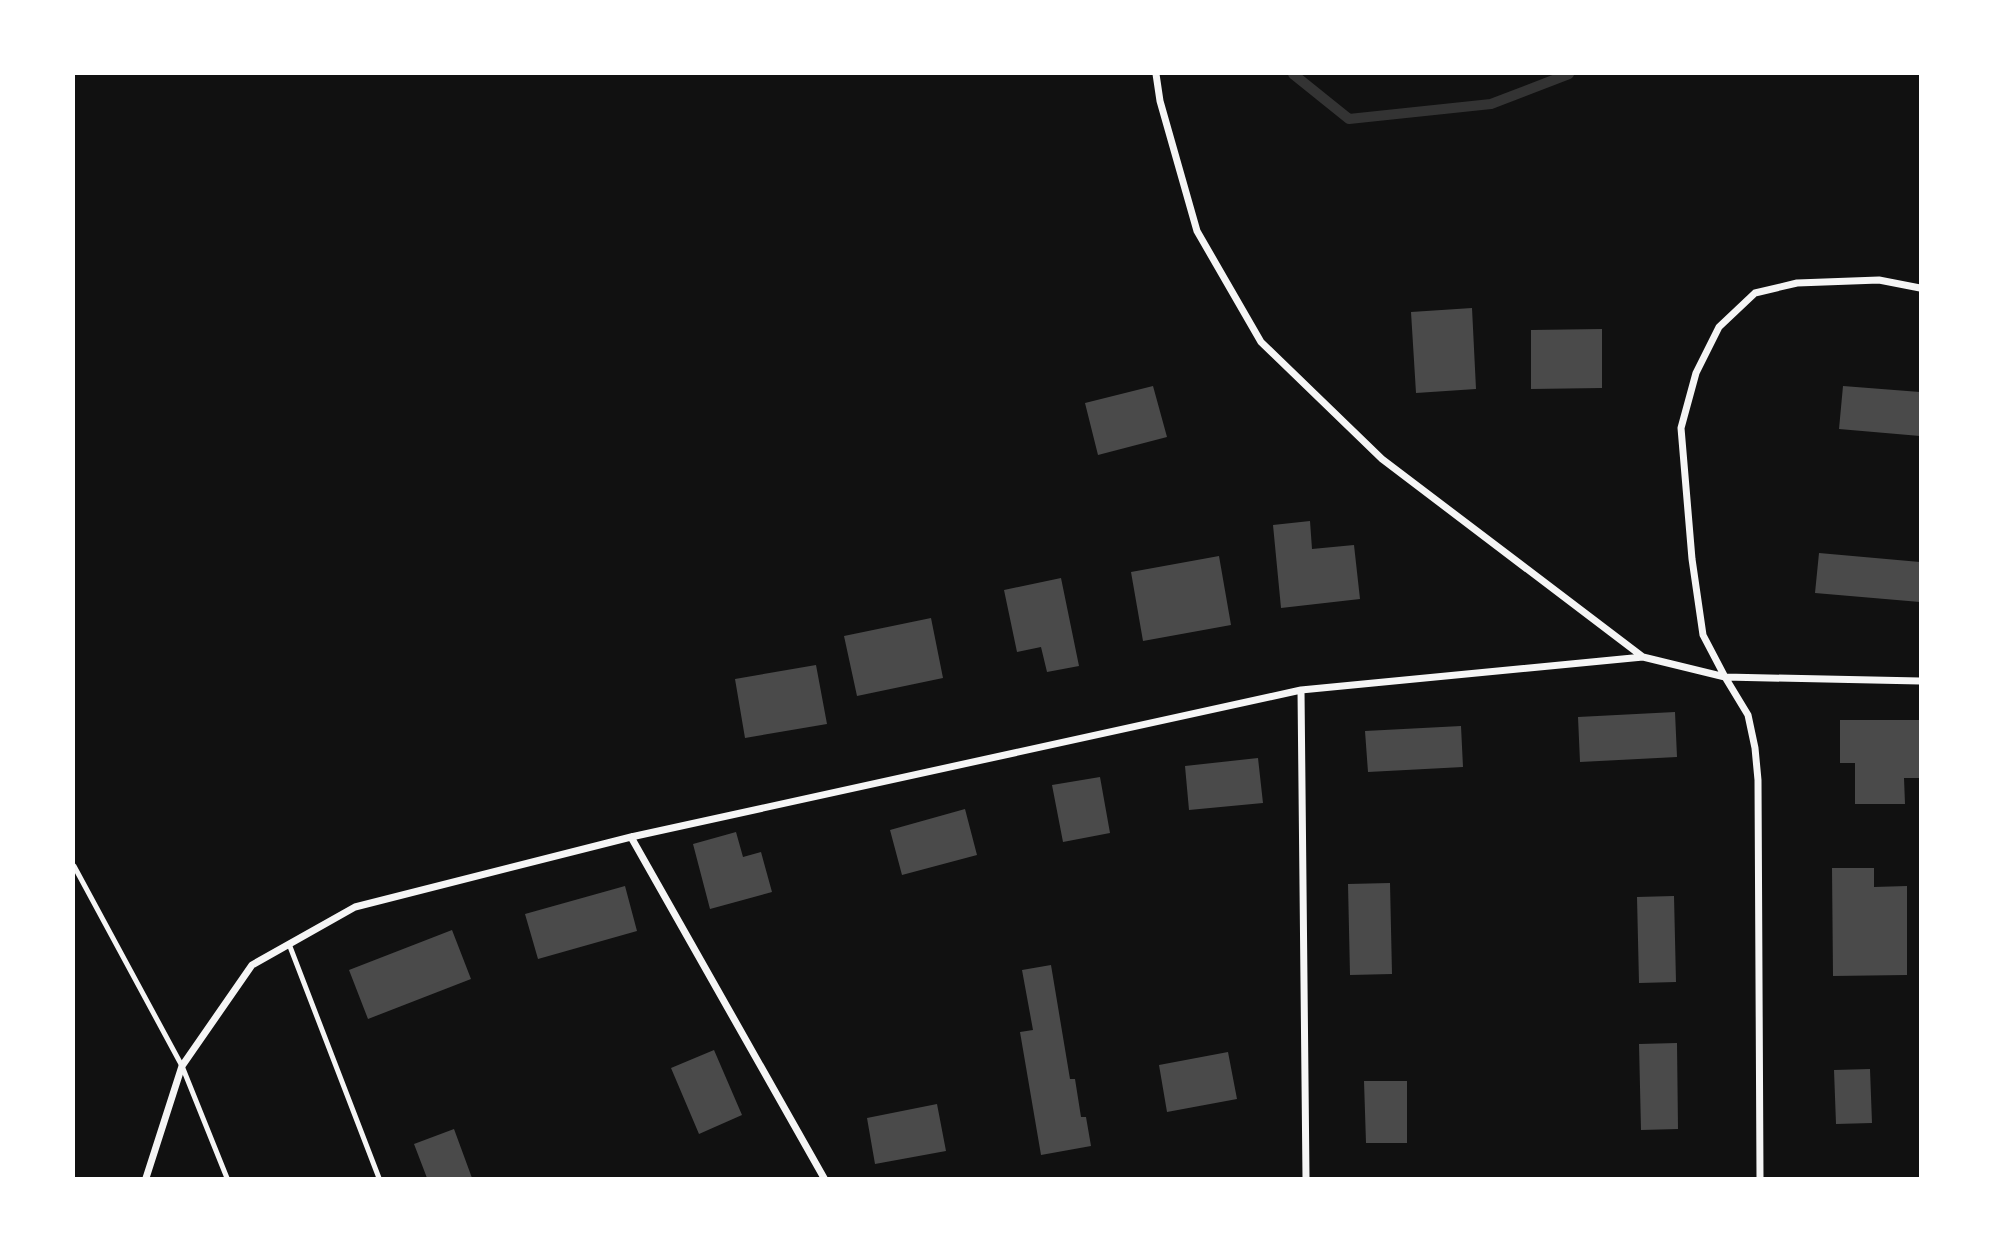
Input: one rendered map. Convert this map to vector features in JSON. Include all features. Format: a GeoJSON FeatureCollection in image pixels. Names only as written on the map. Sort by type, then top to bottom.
{"type":"FeatureCollection","features":[{"type":"Feature","properties":{"kind":"street"},"geometry":{"type":"LineString","coordinates":[[1156,74],[1160,101],[1197,230],[1261,342],[1382,458],[1643,657]]}},
{"type":"Feature","properties":{"kind":"street"},"geometry":{"type":"LineString","coordinates":[[1760,1178],[1758,780],[1755,748],[1748,715],[1724,677],[1703,635],[1692,559],[1681,428],[1696,373],[1719,327],[1755,293],[1811,282],[1879,280],[1920,288]]}},
{"type":"Feature","properties":{"kind":"street"},"geometry":{"type":"LineString","coordinates":[[146,1178],[182,1066],[252,965],[355,907],[631,836],[1301,690],[1643,657],[1724,677],[1920,681]]}},
{"type":"Feature","properties":{"kind":"street"},"geometry":{"type":"LineString","coordinates":[[1301,690],[1306,1178]]}},
{"type":"Feature","properties":{"kind":"street"},"geometry":{"type":"LineString","coordinates":[[631,836],[824,1178]]}},
{"type":"Feature","properties":{"kind":"lane"},"geometry":{"type":"LineString","coordinates":[[74,866],[182,1066],[226,1178]]}},
{"type":"Feature","properties":{"kind":"lane"},"geometry":{"type":"LineString","coordinates":[[289,944],[379,1178]]}},
{"type":"Feature","properties":{"kind":"building"},"geometry":{"type":"Polygon","coordinates":[[[1472,308],[1476,389],[1416,393],[1411,312],[1472,308]]]}},
{"type":"Feature","properties":{"kind":"building"},"geometry":{"type":"Polygon","coordinates":[[[1602,329],[1602,388],[1531,389],[1531,330],[1602,329]]]}},
{"type":"Feature","properties":{"kind":"building"},"geometry":{"type":"Polygon","coordinates":[[[1153,386],[1167,437],[1098,455],[1085,403],[1153,386]]]}},
{"type":"Feature","properties":{"kind":"building"},"geometry":{"type":"Polygon","coordinates":[[[1843,386],[1920,392],[1920,436],[1839,429],[1843,386]]]}},
{"type":"Feature","properties":{"kind":"building"},"geometry":{"type":"Polygon","coordinates":[[[1310,521],[1312,549],[1354,545],[1360,599],[1281,608],[1273,525],[1310,521]]]}},
{"type":"Feature","properties":{"kind":"building"},"geometry":{"type":"Polygon","coordinates":[[[1819,553],[1920,562],[1920,602],[1815,593],[1819,553]]]}},
{"type":"Feature","properties":{"kind":"building"},"geometry":{"type":"Polygon","coordinates":[[[1219,556],[1231,625],[1143,641],[1131,572],[1219,556]]]}},
{"type":"Feature","properties":{"kind":"building"},"geometry":{"type":"Polygon","coordinates":[[[1061,578],[1079,666],[1047,672],[1041,647],[1017,652],[1004,590],[1061,578]]]}},
{"type":"Feature","properties":{"kind":"building"},"geometry":{"type":"Polygon","coordinates":[[[931,618],[943,678],[857,696],[844,636],[931,618]]]}},
{"type":"Feature","properties":{"kind":"building"},"geometry":{"type":"Polygon","coordinates":[[[816,665],[827,724],[745,738],[735,679],[816,665]]]}},
{"type":"Feature","properties":{"kind":"building"},"geometry":{"type":"Polygon","coordinates":[[[1675,712],[1677,757],[1580,762],[1578,717],[1675,712]]]}},
{"type":"Feature","properties":{"kind":"building"},"geometry":{"type":"Polygon","coordinates":[[[1840,720],[1920,720],[1920,778],[1904,778],[1905,804],[1855,804],[1855,763],[1840,763],[1840,720]]]}},
{"type":"Feature","properties":{"kind":"building"},"geometry":{"type":"Polygon","coordinates":[[[1461,726],[1463,767],[1368,772],[1365,731],[1461,726]]]}},
{"type":"Feature","properties":{"kind":"building"},"geometry":{"type":"Polygon","coordinates":[[[1258,758],[1263,803],[1189,810],[1185,766],[1258,758]]]}},
{"type":"Feature","properties":{"kind":"building"},"geometry":{"type":"Polygon","coordinates":[[[1100,777],[1110,833],[1063,842],[1052,785],[1100,777]]]}},
{"type":"Feature","properties":{"kind":"building"},"geometry":{"type":"Polygon","coordinates":[[[965,809],[977,855],[902,875],[890,830],[965,809]]]}},
{"type":"Feature","properties":{"kind":"building"},"geometry":{"type":"Polygon","coordinates":[[[736,832],[743,857],[761,852],[772,892],[710,909],[693,844],[736,832]]]}},
{"type":"Feature","properties":{"kind":"building"},"geometry":{"type":"Polygon","coordinates":[[[1832,868],[1874,868],[1874,887],[1907,886],[1907,975],[1833,976],[1832,868]]]}},
{"type":"Feature","properties":{"kind":"building"},"geometry":{"type":"Polygon","coordinates":[[[1390,883],[1392,974],[1350,975],[1348,884],[1390,883]]]}},
{"type":"Feature","properties":{"kind":"building"},"geometry":{"type":"Polygon","coordinates":[[[625,886],[637,931],[538,959],[525,914],[625,886]]]}},
{"type":"Feature","properties":{"kind":"building"},"geometry":{"type":"Polygon","coordinates":[[[1674,896],[1676,982],[1639,983],[1637,897],[1674,896]]]}},
{"type":"Feature","properties":{"kind":"building"},"geometry":{"type":"Polygon","coordinates":[[[452,930],[471,979],[368,1019],[349,970],[452,930]]]}},
{"type":"Feature","properties":{"kind":"building"},"geometry":{"type":"Polygon","coordinates":[[[1051,965],[1070,1079],[1075,1079],[1081,1117],[1086,1117],[1091,1146],[1041,1155],[1020,1032],[1033,1030],[1022,970],[1051,965]]]}},
{"type":"Feature","properties":{"kind":"building"},"geometry":{"type":"Polygon","coordinates":[[[1677,1043],[1678,1129],[1641,1130],[1639,1044],[1677,1043]]]}},
{"type":"Feature","properties":{"kind":"building"},"geometry":{"type":"Polygon","coordinates":[[[714,1050],[742,1115],[699,1134],[671,1068],[714,1050]]]}},
{"type":"Feature","properties":{"kind":"building"},"geometry":{"type":"Polygon","coordinates":[[[1228,1052],[1237,1099],[1167,1112],[1159,1065],[1228,1052]]]}},
{"type":"Feature","properties":{"kind":"building"},"geometry":{"type":"Polygon","coordinates":[[[1870,1069],[1872,1123],[1836,1124],[1834,1070],[1870,1069]]]}},
{"type":"Feature","properties":{"kind":"building"},"geometry":{"type":"Polygon","coordinates":[[[1364,1081],[1407,1081],[1407,1143],[1366,1143],[1364,1081]]]}},
{"type":"Feature","properties":{"kind":"building"},"geometry":{"type":"Polygon","coordinates":[[[937,1104],[946,1151],[875,1164],[867,1118],[937,1104]]]}},
{"type":"Feature","properties":{"kind":"building"},"geometry":{"type":"Polygon","coordinates":[[[454,1129],[472,1178],[427,1178],[414,1144],[454,1129]]]}},
{"type":"Feature","properties":{"kind":"waterway"},"geometry":{"type":"LineString","coordinates":[[1293,74],[1349,119],[1491,104],[1569,74]]}}]}
